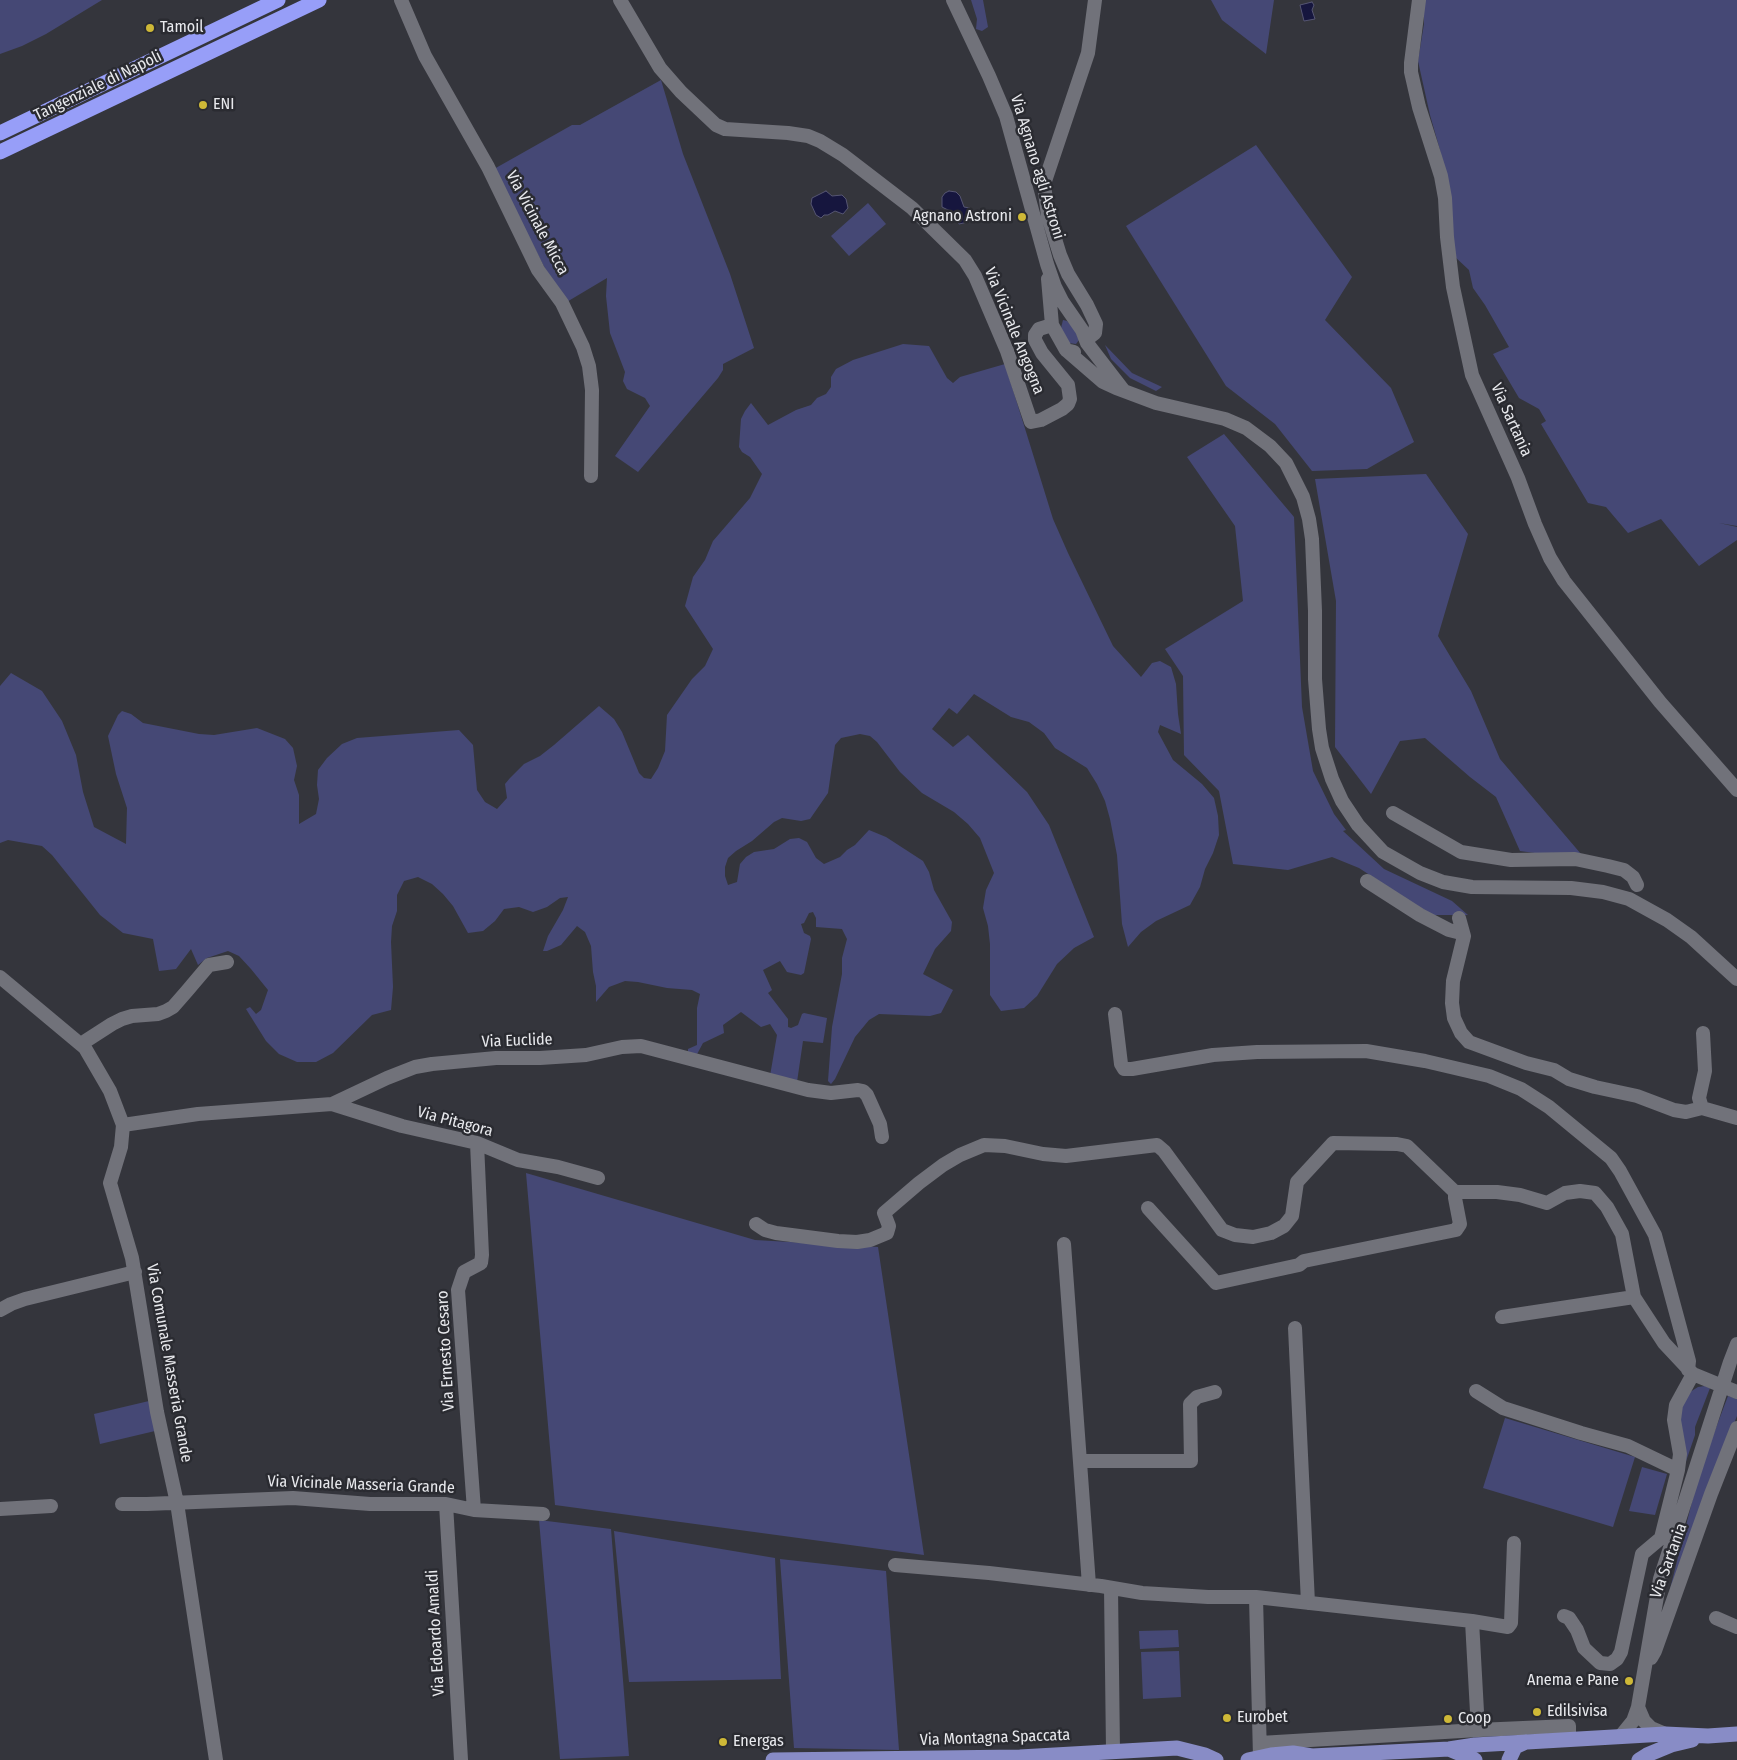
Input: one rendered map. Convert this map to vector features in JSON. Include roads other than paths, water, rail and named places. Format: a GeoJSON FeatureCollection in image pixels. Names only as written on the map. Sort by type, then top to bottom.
{"type":"FeatureCollection","features":[{"type":"Feature","properties":{"kind":"highway","name":"Tangenziale di Napoli"},"geometry":{"type":"LineString","coordinates":[[0,133],[278,0]]}},
{"type":"Feature","properties":{"kind":"highway","name":"Tangenziale di Napoli"},"geometry":{"type":"LineString","coordinates":[[0,152],[319,0]]}},
{"type":"Feature","properties":{"kind":"main road"},"geometry":{"type":"LineString","coordinates":[[1256,1753],[1293,1753],[1306,1758],[1449,1749],[1475,1745],[1665,1734],[1708,1736],[1737,1734]]}},
{"type":"Feature","properties":{"kind":"main road"},"geometry":{"type":"LineString","coordinates":[[1639,1760],[1672,1745],[1708,1736]]}},
{"type":"Feature","properties":{"kind":"main road"},"geometry":{"type":"LineString","coordinates":[[1620,1737],[1629,1742],[1635,1750],[1634,1760]]}},
{"type":"Feature","properties":{"kind":"main road"},"geometry":{"type":"LineString","coordinates":[[1510,1760],[1515,1747],[1526,1742]]}},
{"type":"Feature","properties":{"kind":"main road","name":"Via Montagna Spaccata"},"geometry":{"type":"LineString","coordinates":[[772,1760],[1020,1757],[1177,1748],[1199,1753],[1216,1760]]}},
{"type":"Feature","properties":{"kind":"main road"},"geometry":{"type":"LineString","coordinates":[[1449,1749],[1474,1760]]}},
{"type":"Feature","properties":{"kind":"street","name":"Via Vicinale Micca"},"geometry":{"type":"LineString","coordinates":[[401,0],[425,56],[488,167],[538,270],[562,303],[583,347],[589,366],[592,390],[591,476]]}},
{"type":"Feature","properties":{"kind":"street","name":"Via Vicinale Angogna"},"geometry":{"type":"LineString","coordinates":[[620,0],[660,68],[681,92],[716,125],[738,131],[788,133],[808,136],[820,141],[843,155],[912,208],[965,260],[975,276],[1008,351],[1032,422],[1041,420],[1062,408],[1068,404],[1070,398],[1068,385],[1042,353],[1035,340],[1053,326],[1061,316],[1073,319]]}},
{"type":"Feature","properties":{"kind":"street","name":"Via Agnano agli Astroni"},"geometry":{"type":"LineString","coordinates":[[954,0],[1006,116],[1047,264]]}},
{"type":"Feature","properties":{"kind":"street","name":"Via Agnano agli Astroni"},"geometry":{"type":"LineString","coordinates":[[1085,338],[1095,334],[1096,324],[1068,274],[1060,255],[1048,216],[1044,184],[1088,53],[1095,0]]}},
{"type":"Feature","properties":{"kind":"street","name":"Via Sartania"},"geometry":{"type":"LineString","coordinates":[[1418,0],[1410,63],[1411,72],[1419,107],[1441,176],[1445,198],[1447,238],[1453,287],[1472,375],[1518,478],[1550,558],[1564,581],[1660,702],[1737,790]]}},
{"type":"Feature","properties":{"kind":"street"},"geometry":{"type":"LineString","coordinates":[[1047,264],[1062,301],[1085,338],[1124,391]]}},
{"type":"Feature","properties":{"kind":"street"},"geometry":{"type":"LineString","coordinates":[[1047,264],[1053,326],[1066,350],[1103,382],[1156,403],[1226,420],[1246,428],[1280,456],[1295,480],[1303,497],[1312,539],[1315,679],[1322,748],[1332,779],[1342,801],[1358,826],[1383,852],[1420,873],[1443,882],[1472,887],[1571,888],[1603,892],[1624,898],[1667,920],[1691,937],[1737,979]]}},
{"type":"Feature","properties":{"kind":"street"},"geometry":{"type":"LineString","coordinates":[[1066,350],[1076,352],[1080,350],[1085,338]]}},
{"type":"Feature","properties":{"kind":"street"},"geometry":{"type":"LineString","coordinates":[[1393,813],[1461,852],[1511,860],[1575,860],[1624,870],[1633,877],[1637,885],[1642,906]]}},
{"type":"Feature","properties":{"kind":"street"},"geometry":{"type":"LineString","coordinates":[[1367,881],[1420,915],[1464,936]]}},
{"type":"Feature","properties":{"kind":"street"},"geometry":{"type":"LineString","coordinates":[[1624,898],[1637,885]]}},
{"type":"Feature","properties":{"kind":"street"},"geometry":{"type":"LineString","coordinates":[[1459,918],[1464,936],[1453,981],[1452,1003],[1454,1018],[1461,1033],[1469,1042],[1526,1063],[1554,1070],[1569,1079],[1637,1096],[1674,1110],[1686,1112],[1702,1108],[1737,1118]]}},
{"type":"Feature","properties":{"kind":"street"},"geometry":{"type":"LineString","coordinates":[[81,1044],[122,1019],[132,1016],[158,1014],[166,1011],[187,991],[209,965],[227,962]]}},
{"type":"Feature","properties":{"kind":"street","name":"Via Comunale Masseria Grande"},"geometry":{"type":"LineString","coordinates":[[0,977],[81,1044],[88,1052],[110,1091],[123,1125],[119,1154],[110,1183],[135,1272],[158,1412],[177,1503],[216,1760]]}},
{"type":"Feature","properties":{"kind":"street"},"geometry":{"type":"LineString","coordinates":[[1116,1014],[1120,1064],[1124,1069],[1222,1054],[1333,1050],[1366,1051],[1425,1061],[1489,1076],[1521,1088],[1549,1107],[1611,1158],[1620,1171],[1655,1235],[1689,1361],[1695,1375]]}},
{"type":"Feature","properties":{"kind":"street"},"geometry":{"type":"LineString","coordinates":[[1702,1108],[1699,1098],[1705,1071],[1703,1033]]}},
{"type":"Feature","properties":{"kind":"street","name":"Via Euclide"},"geometry":{"type":"LineString","coordinates":[[123,1125],[198,1114],[332,1104],[387,1078],[415,1067],[432,1064],[496,1058],[586,1055],[622,1047],[641,1046],[808,1090],[831,1093],[863,1090],[880,1124],[882,1137]]}},
{"type":"Feature","properties":{"kind":"street","name":"Via Pitagora"},"geometry":{"type":"LineString","coordinates":[[332,1104],[402,1126],[477,1142],[518,1160],[558,1167],[598,1178]]}},
{"type":"Feature","properties":{"kind":"street","name":"Via Ernesto Cesaro"},"geometry":{"type":"LineString","coordinates":[[474,1510],[458,1290],[464,1272],[480,1263],[482,1255],[477,1142]]}},
{"type":"Feature","properties":{"kind":"street"},"geometry":{"type":"LineString","coordinates":[[756,1224],[764,1230],[776,1233],[838,1241],[857,1242],[870,1240],[886,1233],[889,1226],[884,1213],[919,1183],[960,1155],[984,1145],[1005,1146],[1043,1154],[1066,1156],[1157,1145],[1164,1151],[1222,1230],[1235,1235],[1253,1237],[1271,1233],[1284,1226],[1292,1216],[1297,1182],[1333,1143],[1397,1144],[1407,1146],[1455,1192],[1460,1224],[1456,1230],[1304,1260],[1299,1265],[1216,1283],[1148,1208]]}},
{"type":"Feature","properties":{"kind":"street"},"geometry":{"type":"LineString","coordinates":[[1455,1192],[1476,1190],[1496,1192],[1520,1195],[1547,1203],[1565,1193],[1580,1191],[1595,1193],[1607,1207],[1622,1234],[1634,1297],[1664,1343],[1695,1375],[1737,1392]]}},
{"type":"Feature","properties":{"kind":"street"},"geometry":{"type":"LineString","coordinates":[[1064,1244],[1089,1585]]}},
{"type":"Feature","properties":{"kind":"street"},"geometry":{"type":"LineString","coordinates":[[0,1310],[25,1299],[135,1272]]}},
{"type":"Feature","properties":{"kind":"street"},"geometry":{"type":"LineString","coordinates":[[1502,1317],[1634,1297]]}},
{"type":"Feature","properties":{"kind":"street"},"geometry":{"type":"LineString","coordinates":[[1295,1328],[1308,1604]]}},
{"type":"Feature","properties":{"kind":"street"},"geometry":{"type":"LineString","coordinates":[[1645,1667],[1660,1579],[1737,1344]]}},
{"type":"Feature","properties":{"kind":"street"},"geometry":{"type":"LineString","coordinates":[[1564,1616],[1568,1618],[1577,1630],[1584,1648],[1600,1663],[1610,1664],[1617,1659],[1621,1652],[1642,1554],[1661,1538],[1678,1470],[1680,1454],[1674,1420],[1676,1405],[1695,1375]]}},
{"type":"Feature","properties":{"kind":"street"},"geometry":{"type":"LineString","coordinates":[[1476,1391],[1503,1408],[1628,1446],[1678,1470]]}},
{"type":"Feature","properties":{"kind":"street"},"geometry":{"type":"LineString","coordinates":[[1080,1461],[1191,1461],[1190,1404],[1197,1397],[1214,1392]]}},
{"type":"Feature","properties":{"kind":"street","name":"Via Sartania"},"geometry":{"type":"LineString","coordinates":[[1620,1737],[1633,1721],[1638,1707],[1645,1667],[1655,1651],[1711,1494],[1737,1428]]}},
{"type":"Feature","properties":{"kind":"street","name":"Via Vicinale Masseria Grande"},"geometry":{"type":"LineString","coordinates":[[122,1504],[278,1498],[370,1504],[446,1504],[474,1510],[544,1514]]}},
{"type":"Feature","properties":{"kind":"street","name":"Via Edoardo Amaldi"},"geometry":{"type":"LineString","coordinates":[[446,1504],[462,1760]]}},
{"type":"Feature","properties":{"kind":"street"},"geometry":{"type":"LineString","coordinates":[[0,1509],[51,1506]]}},
{"type":"Feature","properties":{"kind":"street"},"geometry":{"type":"LineString","coordinates":[[895,1565],[989,1573],[1151,1594],[1256,1597],[1472,1621],[1508,1627],[1511,1623],[1514,1543]]}},
{"type":"Feature","properties":{"kind":"street"},"geometry":{"type":"LineString","coordinates":[[1111,1588],[1112,1751]]}},
{"type":"Feature","properties":{"kind":"street"},"geometry":{"type":"LineString","coordinates":[[1256,1597],[1256,1753],[1478,1730],[1569,1726],[1569,1740]]}},
{"type":"Feature","properties":{"kind":"street"},"geometry":{"type":"LineString","coordinates":[[1716,1618],[1737,1626]]}},
{"type":"Feature","properties":{"kind":"street"},"geometry":{"type":"LineString","coordinates":[[1472,1621],[1478,1730]]}},
{"type":"Feature","properties":{"kind":"street"},"geometry":{"type":"LineString","coordinates":[[1638,1707],[1644,1721],[1651,1728],[1665,1734]]}},
{"type":"Feature","properties":{"kind":"place","name":"Tamoil"},"geometry":{"type":"Point","coordinates":[150,28]}},
{"type":"Feature","properties":{"kind":"place","name":"ENI"},"geometry":{"type":"Point","coordinates":[203,105]}},
{"type":"Feature","properties":{"kind":"place","name":"Agnano Astroni"},"geometry":{"type":"Point","coordinates":[1022,217]}},
{"type":"Feature","properties":{"kind":"place","name":"Anema e Pane"},"geometry":{"type":"Point","coordinates":[1629,1681]}},
{"type":"Feature","properties":{"kind":"place","name":"Edilsivisa"},"geometry":{"type":"Point","coordinates":[1537,1712]}},
{"type":"Feature","properties":{"kind":"place","name":"Eurobet"},"geometry":{"type":"Point","coordinates":[1227,1718]}},
{"type":"Feature","properties":{"kind":"place","name":"Coop"},"geometry":{"type":"Point","coordinates":[1448,1719]}},
{"type":"Feature","properties":{"kind":"place","name":"Energas"},"geometry":{"type":"Point","coordinates":[723,1742]}}]}
